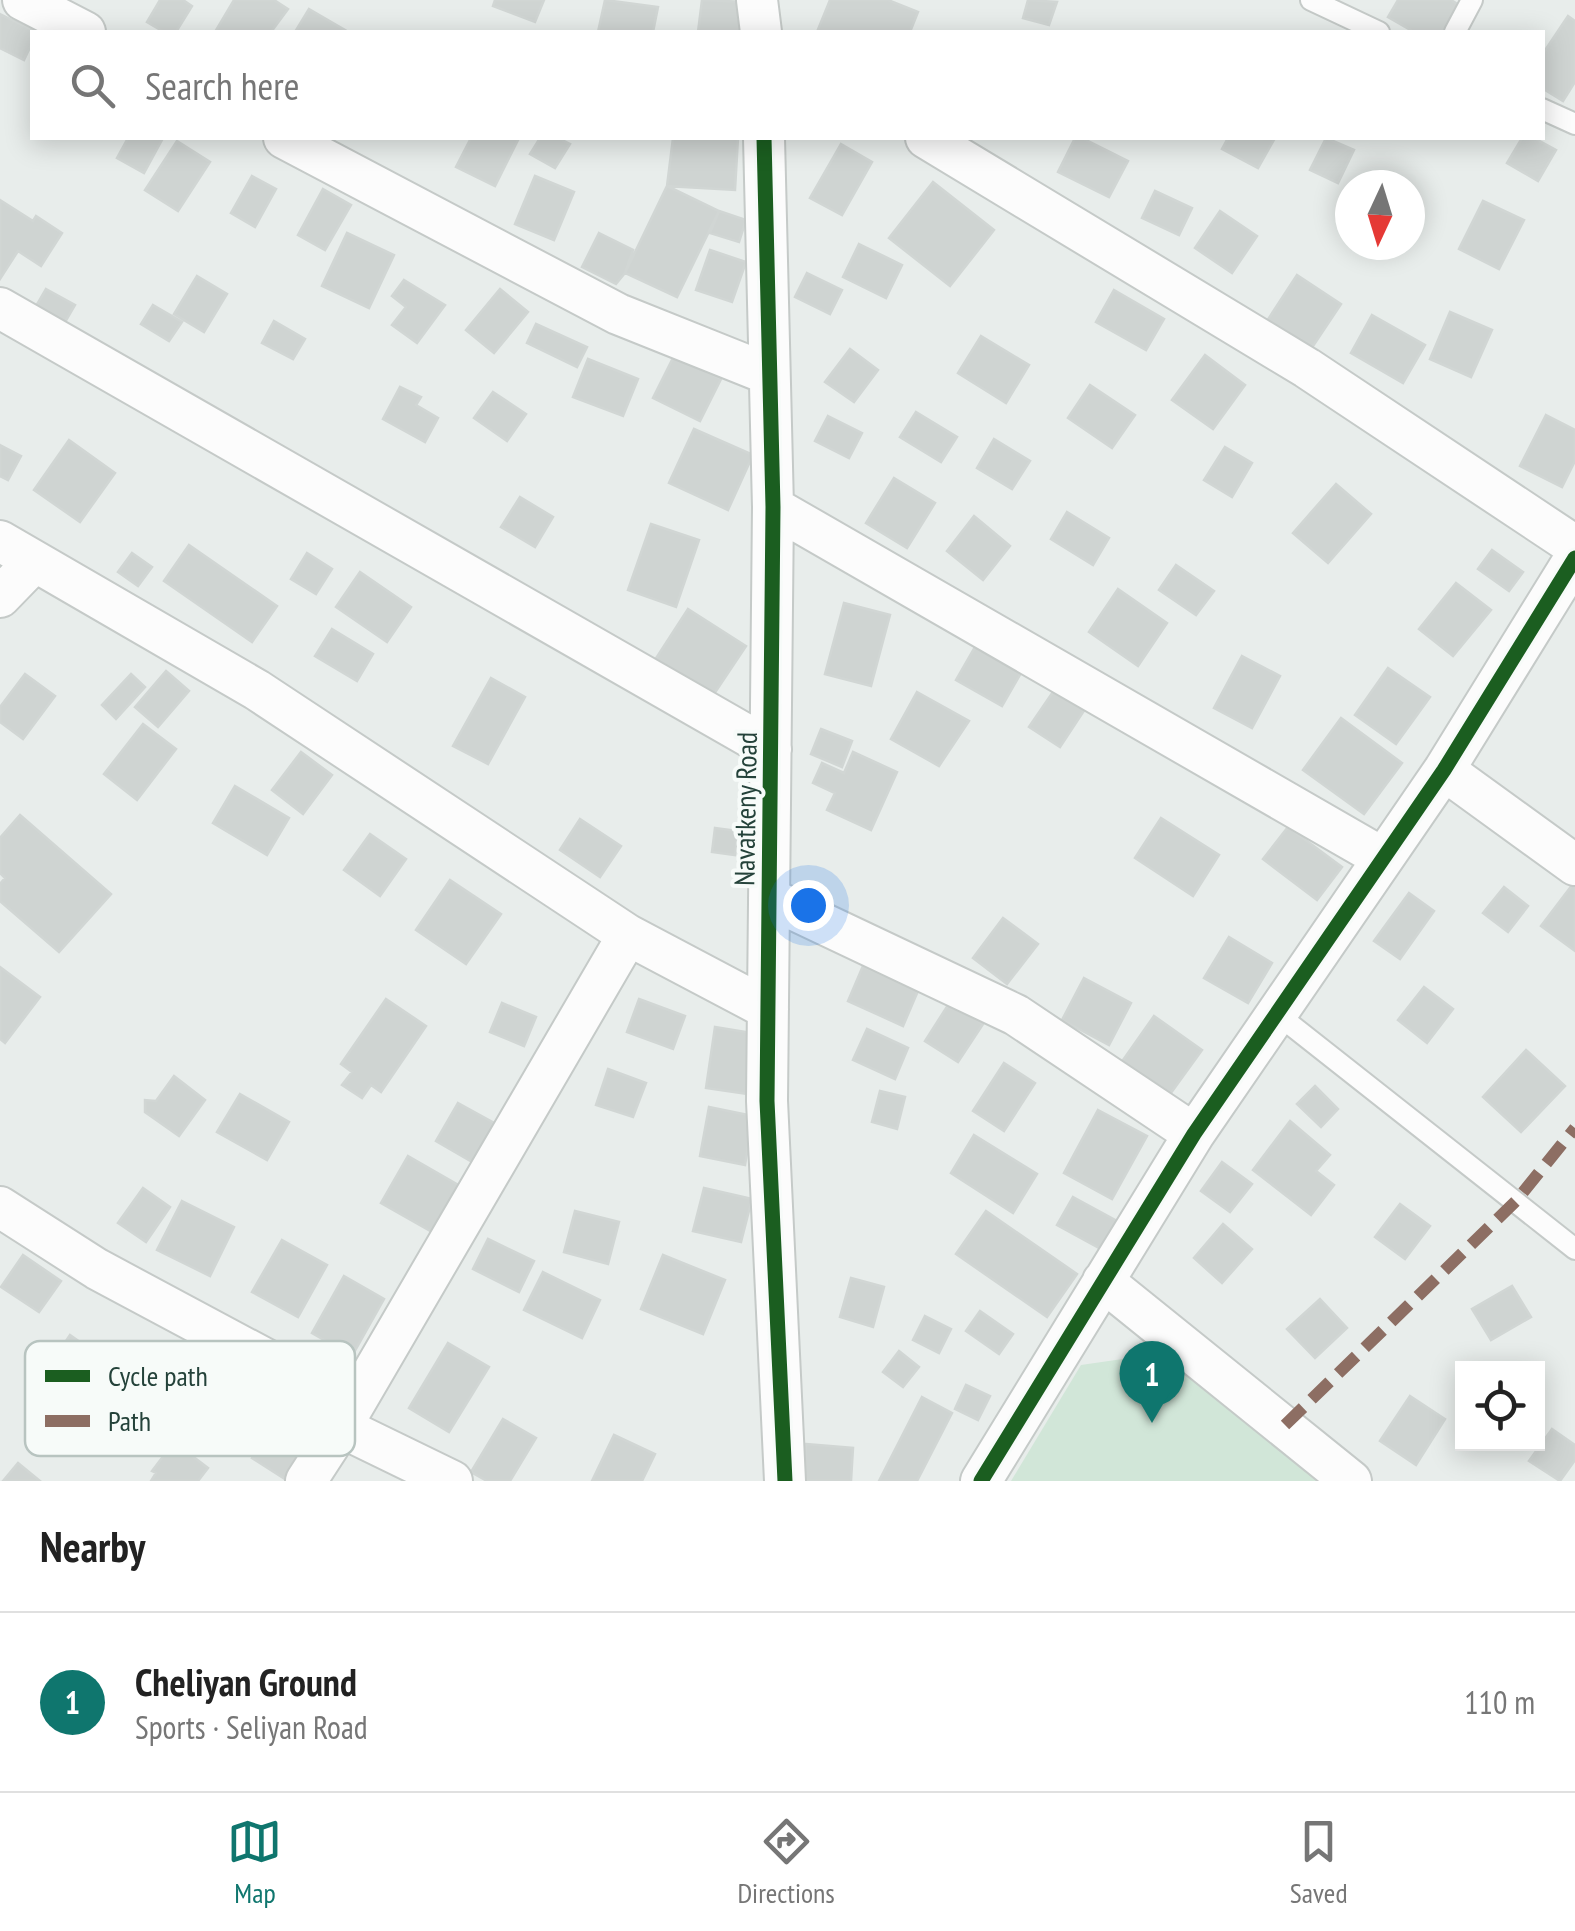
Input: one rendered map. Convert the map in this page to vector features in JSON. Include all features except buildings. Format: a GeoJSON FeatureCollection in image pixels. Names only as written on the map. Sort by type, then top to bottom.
{"type":"FeatureCollection","features":[{"type":"Feature","properties":{"kind":"street"},"geometry":{"type":"LineString","coordinates":[[23,0],[81,30]]}},
{"type":"Feature","properties":{"kind":"street"},"geometry":{"type":"LineString","coordinates":[[757,0],[761,30]]}},
{"type":"Feature","properties":{"kind":"street"},"geometry":{"type":"LineString","coordinates":[[288,140],[618,314],[768,374]]}},
{"type":"Feature","properties":{"kind":"street","name":"Navatkeny Road"},"geometry":{"type":"LineString","coordinates":[[764,140],[773,507],[767,1101],[785,1481]]}},
{"type":"Feature","properties":{"kind":"street"},"geometry":{"type":"LineString","coordinates":[[929,140],[1307,368],[1575,546]]}},
{"type":"Feature","properties":{"kind":"street"},"geometry":{"type":"LineString","coordinates":[[0,308],[771,749]]}},
{"type":"Feature","properties":{"kind":"street"},"geometry":{"type":"LineString","coordinates":[[773,507],[1382,857]]}},
{"type":"Feature","properties":{"kind":"street"},"geometry":{"type":"LineString","coordinates":[[0,540],[256,690],[628,935],[768,1009]]}},
{"type":"Feature","properties":{"kind":"street"},"geometry":{"type":"LineString","coordinates":[[981,1481],[1194,1134],[1444,770],[1575,558]]}},
{"type":"Feature","properties":{"kind":"street"},"geometry":{"type":"LineString","coordinates":[[0,597],[34,562]]}},
{"type":"Feature","properties":{"kind":"street"},"geometry":{"type":"LineString","coordinates":[[1444,770],[1575,866]]}},
{"type":"Feature","properties":{"kind":"street"},"geometry":{"type":"LineString","coordinates":[[769,898],[1016,1015],[1194,1134]]}},
{"type":"Feature","properties":{"kind":"street"},"geometry":{"type":"LineString","coordinates":[[355,1403],[628,935]]}},
{"type":"Feature","properties":{"kind":"street"},"geometry":{"type":"LineString","coordinates":[[0,1207],[219,1341]]}},
{"type":"Feature","properties":{"kind":"street"},"geometry":{"type":"LineString","coordinates":[[1104,1281],[1351,1481]]}},
{"type":"Feature","properties":{"kind":"street"},"geometry":{"type":"LineString","coordinates":[[355,1422],[452,1481]]}},
{"type":"Feature","properties":{"kind":"street"},"geometry":{"type":"LineString","coordinates":[[306,1481],[322,1456]]}},
{"type":"Feature","properties":{"kind":"lane"},"geometry":{"type":"LineString","coordinates":[[1311,0],[1376,30]]}},
{"type":"Feature","properties":{"kind":"lane"},"geometry":{"type":"LineString","coordinates":[[1456,30],[1472,0]]}},
{"type":"Feature","properties":{"kind":"lane"},"geometry":{"type":"LineString","coordinates":[[1545,110],[1575,124]]}},
{"type":"Feature","properties":{"kind":"lane"},"geometry":{"type":"LineString","coordinates":[[1277,1014],[1575,1249]]}},
{"type":"Feature","properties":{"kind":"green space"},"geometry":{"type":"Polygon","coordinates":[[[1164,1353],[1336,1481],[1011,1481],[1081,1365],[1164,1353]]]}},
{"type":"Feature","properties":{"kind":"marked path"},"geometry":{"type":"LineString","coordinates":[[1285,1425],[1516,1201],[1575,1128]]}},
{"type":"Feature","properties":{"kind":"cycle path"},"geometry":{"type":"LineString","coordinates":[[764,140],[773,507],[767,1101],[785,1481]]}},
{"type":"Feature","properties":{"kind":"cycle path"},"geometry":{"type":"LineString","coordinates":[[981,1481],[1194,1134],[1444,770],[1575,558]]}},
{"type":"Feature","properties":{"kind":"place","name":"Cheliyan Ground"},"geometry":{"type":"Point","coordinates":[1152,1423]}}]}
